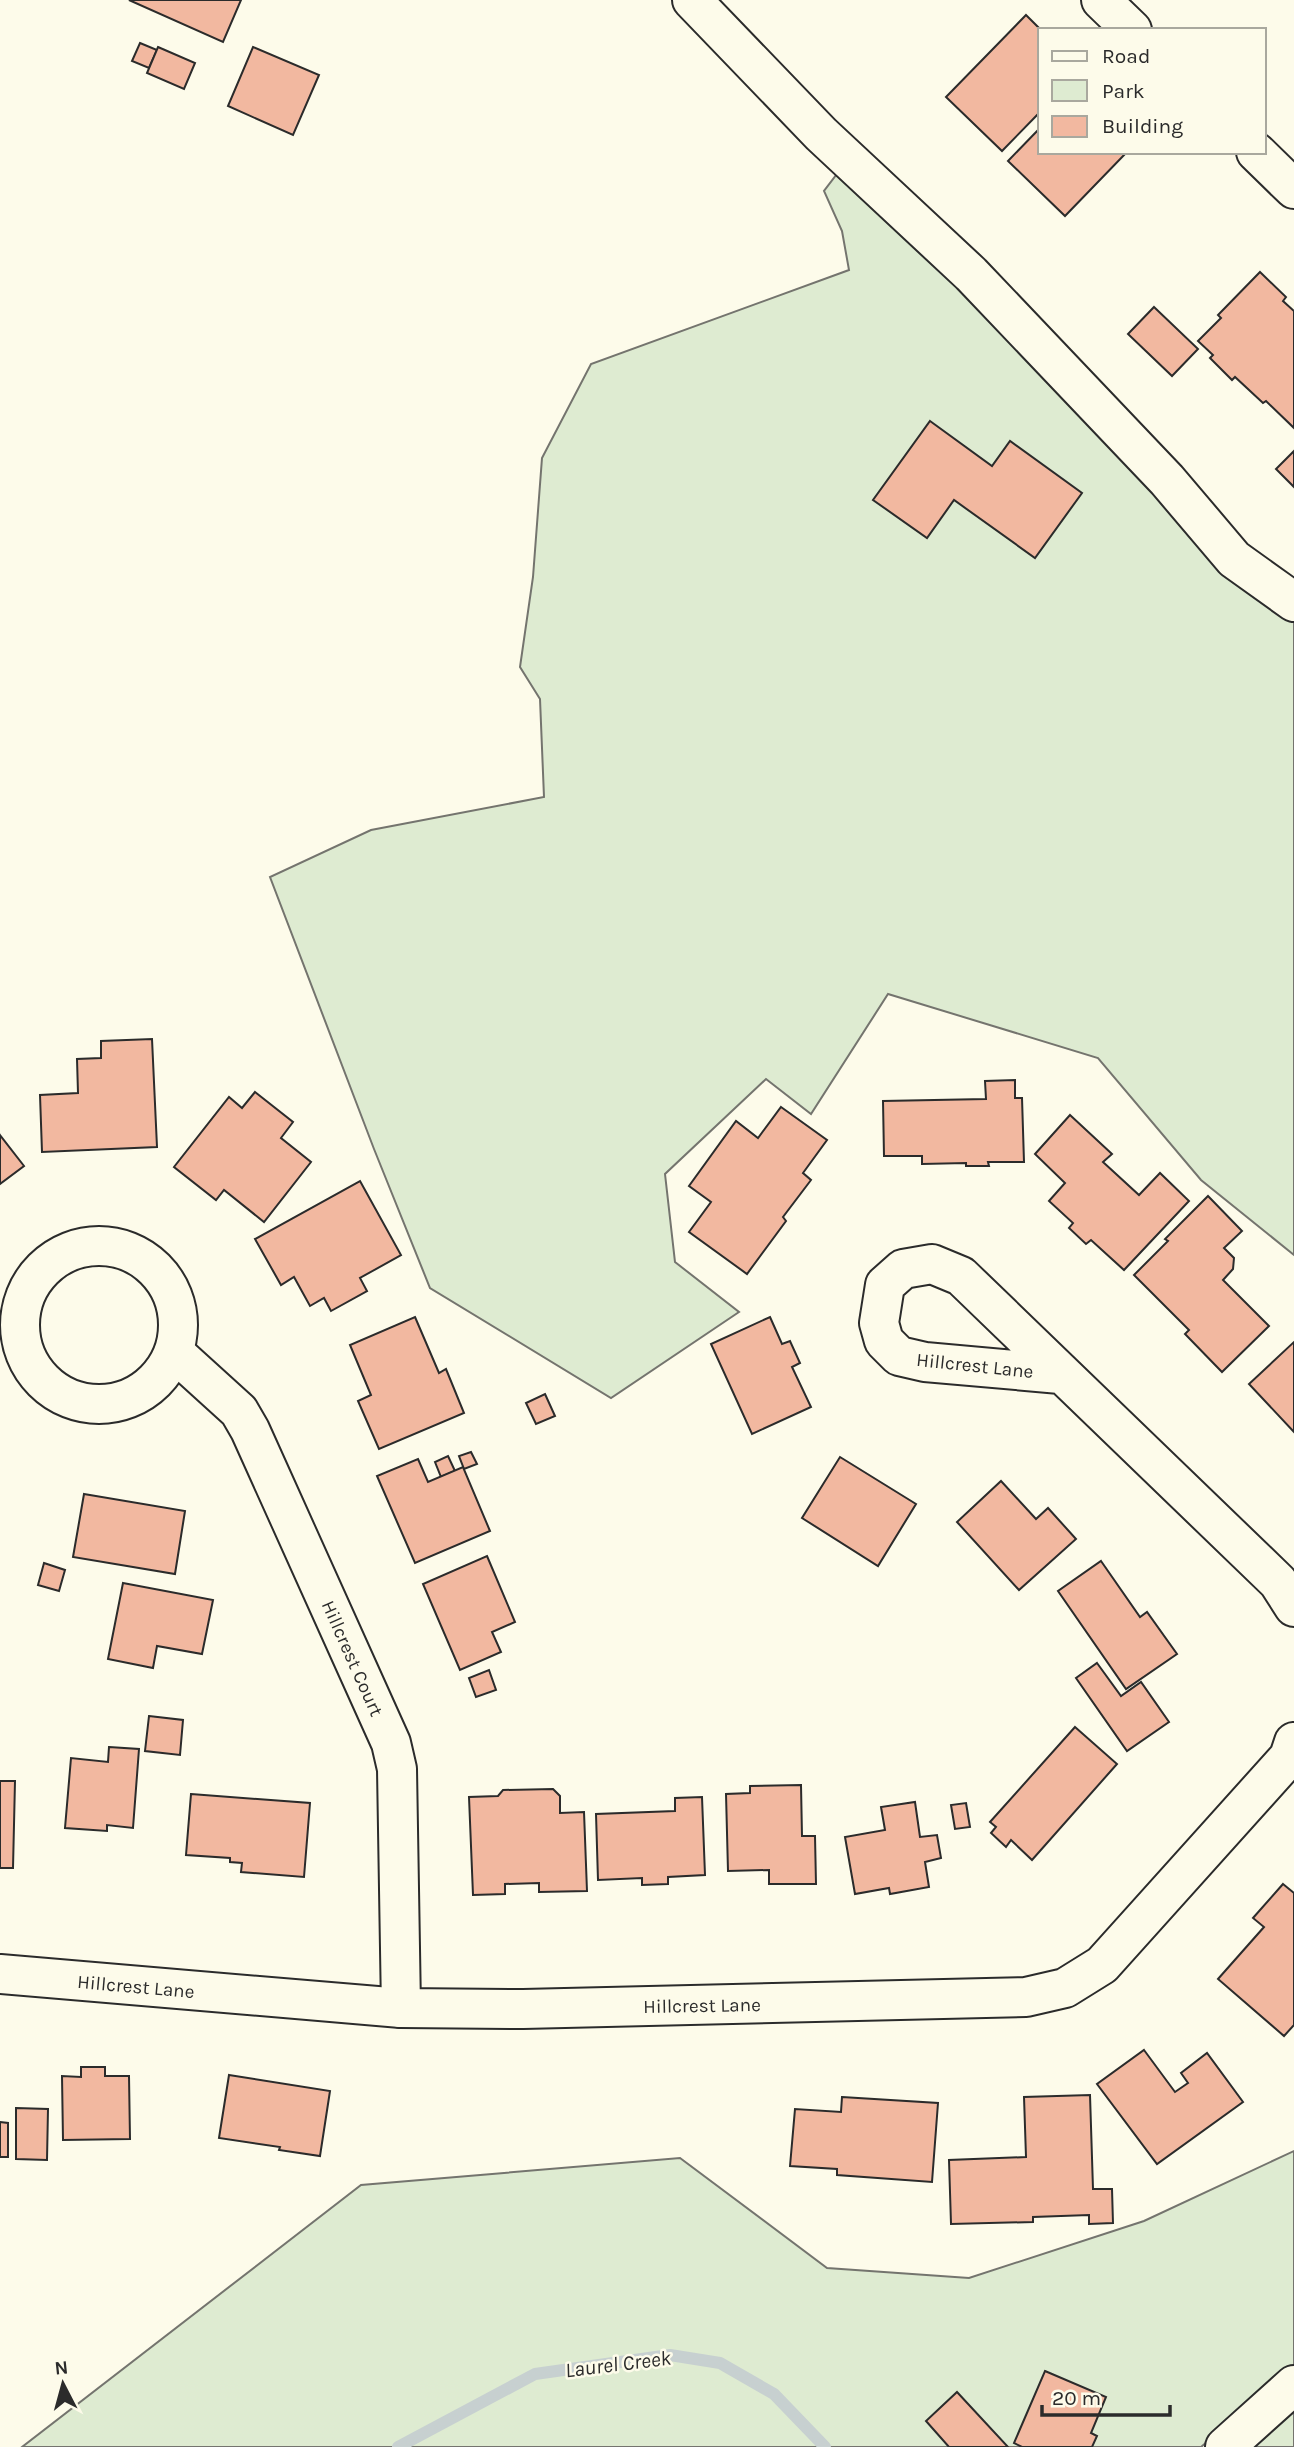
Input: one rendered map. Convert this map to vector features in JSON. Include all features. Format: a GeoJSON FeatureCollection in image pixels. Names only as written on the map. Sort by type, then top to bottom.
{"type":"FeatureCollection","features":[{"type":"Feature","properties":{"kind":"street"},"geometry":{"type":"LineString","coordinates":[[692,0],[821,134],[971,274],[1167,480],[1234,559],[1294,602]]}},
{"type":"Feature","properties":{"kind":"street"},"geometry":{"type":"LineString","coordinates":[[1101,0],[1130,28]]}},
{"type":"Feature","properties":{"kind":"street"},"geometry":{"type":"LineString","coordinates":[[1258,154],[1294,189]]}},
{"type":"Feature","properties":{"kind":"street"},"geometry":{"type":"LineString","coordinates":[[99,1245],[125,1249],[148,1261],[164,1279],[175,1303],[178,1327],[174,1352],[162,1377],[141,1395],[116,1405],[89,1405],[62,1397],[41,1380],[26,1358],[20,1332],[22,1305],[33,1281],[51,1262],[73,1249],[99,1245]]}},
{"type":"Feature","properties":{"kind":"street","name":"Hillcrest Court"},"geometry":{"type":"LineString","coordinates":[[174,1352],[239,1411],[250,1430],[391,1743],[397,1769],[401,2008]]}},
{"type":"Feature","properties":{"kind":"street","name":"Hillcrest Lane"},"geometry":{"type":"LineString","coordinates":[[1060,1374],[1278,1583],[1294,1607]]}},
{"type":"Feature","properties":{"kind":"street","name":"Hillcrest Lane"},"geometry":{"type":"LineString","coordinates":[[0,1974],[401,2008],[523,2009],[1026,1997],[1065,1988],[1102,1965],[1289,1757],[1294,1742]]}},
{"type":"Feature","properties":{"kind":"street"},"geometry":{"type":"LineString","coordinates":[[1226,2447],[1294,2385]]}},
{"type":"Feature","properties":{"kind":"green space"},"geometry":{"type":"Polygon","coordinates":[[[843,166],[1294,614],[1294,1255],[1201,1180],[1098,1058],[888,994],[811,1114],[766,1079],[665,1174],[675,1262],[739,1312],[611,1398],[430,1288],[270,877],[371,830],[544,797],[540,699],[520,667],[533,577],[542,458],[591,364],[849,270],[842,231],[824,191],[843,166]]]}},
{"type":"Feature","properties":{"kind":"green space"},"geometry":{"type":"Polygon","coordinates":[[[1294,2151],[1294,2368],[1201,2447],[22,2447],[361,2185],[680,2158],[827,2268],[969,2278],[1144,2221],[1294,2151]]]}},
{"type":"Feature","properties":{"kind":"green space"},"geometry":{"type":"Polygon","coordinates":[[[1294,2410],[1294,2447],[1246,2447],[1294,2410]]]}},
{"type":"Feature","properties":{"kind":"building"},"geometry":{"type":"Polygon","coordinates":[[[129,0],[241,0],[223,42],[129,0]]]}},
{"type":"Feature","properties":{"kind":"building"},"geometry":{"type":"Polygon","coordinates":[[[1026,15],[1039,28],[1038,114],[1002,151],[946,97],[1026,15]]]}},
{"type":"Feature","properties":{"kind":"building"},"geometry":{"type":"Polygon","coordinates":[[[140,43],[157,50],[149,68],[132,61],[140,43]]]}},
{"type":"Feature","properties":{"kind":"building"},"geometry":{"type":"Polygon","coordinates":[[[158,47],[195,63],[184,89],[147,73],[158,47]]]}},
{"type":"Feature","properties":{"kind":"building"},"geometry":{"type":"Polygon","coordinates":[[[253,47],[319,75],[293,135],[228,106],[253,47]]]}},
{"type":"Feature","properties":{"kind":"building"},"geometry":{"type":"Polygon","coordinates":[[[1038,130],[1038,154],[1125,154],[1065,216],[1008,161],[1038,130]]]}},
{"type":"Feature","properties":{"kind":"building"},"geometry":{"type":"Polygon","coordinates":[[[1260,272],[1286,297],[1283,301],[1294,311],[1294,428],[1266,401],[1263,403],[1235,377],[1232,380],[1210,358],[1213,355],[1198,341],[1221,318],[1218,315],[1260,272]]]}},
{"type":"Feature","properties":{"kind":"building"},"geometry":{"type":"Polygon","coordinates":[[[1154,307],[1198,349],[1172,376],[1128,334],[1154,307]]]}},
{"type":"Feature","properties":{"kind":"building"},"geometry":{"type":"Polygon","coordinates":[[[930,421],[992,466],[1010,441],[1082,493],[1035,558],[954,500],[927,538],[873,500],[930,421]]]}},
{"type":"Feature","properties":{"kind":"building"},"geometry":{"type":"Polygon","coordinates":[[[1294,451],[1294,487],[1276,469],[1294,451]]]}},
{"type":"Feature","properties":{"kind":"building"},"geometry":{"type":"Polygon","coordinates":[[[152,1039],[157,1147],[42,1152],[40,1095],[78,1093],[77,1059],[101,1058],[101,1041],[152,1039]]]}},
{"type":"Feature","properties":{"kind":"building"},"geometry":{"type":"Polygon","coordinates":[[[1015,1080],[1015,1098],[1022,1098],[1024,1162],[988,1162],[989,1166],[966,1166],[966,1163],[922,1164],[922,1156],[884,1156],[883,1101],[986,1099],[985,1081],[1015,1080]]]}},
{"type":"Feature","properties":{"kind":"building"},"geometry":{"type":"Polygon","coordinates":[[[255,1092],[293,1122],[281,1138],[311,1162],[264,1222],[224,1190],[216,1200],[174,1167],[229,1097],[242,1108],[255,1092]]]}},
{"type":"Feature","properties":{"kind":"building"},"geometry":{"type":"Polygon","coordinates":[[[781,1107],[827,1140],[803,1173],[811,1180],[783,1217],[786,1221],[747,1274],[689,1232],[711,1202],[689,1186],[736,1121],[758,1138],[781,1107]]]}},
{"type":"Feature","properties":{"kind":"building"},"geometry":{"type":"Polygon","coordinates":[[[1070,1115],[1112,1154],[1103,1162],[1139,1195],[1160,1173],[1189,1201],[1124,1270],[1091,1240],[1086,1244],[1069,1228],[1073,1223],[1049,1201],[1065,1183],[1035,1154],[1070,1115]]]}},
{"type":"Feature","properties":{"kind":"building"},"geometry":{"type":"Polygon","coordinates":[[[0,1135],[24,1166],[0,1184],[0,1135]]]}},
{"type":"Feature","properties":{"kind":"building"},"geometry":{"type":"Polygon","coordinates":[[[360,1181],[401,1255],[360,1278],[367,1291],[331,1311],[324,1298],[310,1306],[294,1277],[281,1285],[255,1239],[360,1181]]]}},
{"type":"Feature","properties":{"kind":"building"},"geometry":{"type":"Polygon","coordinates":[[[1208,1196],[1242,1231],[1224,1248],[1234,1258],[1233,1269],[1223,1280],[1269,1326],[1222,1372],[1185,1334],[1189,1330],[1134,1275],[1208,1196]]]}},
{"type":"Feature","properties":{"kind":"building"},"geometry":{"type":"Polygon","coordinates":[[[415,1317],[439,1373],[446,1369],[464,1413],[379,1449],[358,1401],[371,1395],[350,1345],[415,1317]]]}},
{"type":"Feature","properties":{"kind":"building"},"geometry":{"type":"Polygon","coordinates":[[[770,1317],[782,1344],[790,1341],[800,1363],[792,1367],[811,1407],[752,1434],[711,1344],[770,1317]]]}},
{"type":"Feature","properties":{"kind":"building"},"geometry":{"type":"Polygon","coordinates":[[[1294,1342],[1294,1432],[1249,1384],[1294,1342]]]}},
{"type":"Feature","properties":{"kind":"building"},"geometry":{"type":"Polygon","coordinates":[[[545,1394],[555,1416],[536,1424],[526,1403],[545,1394]]]}},
{"type":"Feature","properties":{"kind":"building"},"geometry":{"type":"Polygon","coordinates":[[[471,1452],[477,1464],[464,1469],[459,1456],[471,1452]]]}},
{"type":"Feature","properties":{"kind":"building"},"geometry":{"type":"Polygon","coordinates":[[[448,1456],[455,1471],[441,1477],[435,1462],[448,1456]]]}},
{"type":"Feature","properties":{"kind":"building"},"geometry":{"type":"Polygon","coordinates":[[[840,1457],[916,1504],[878,1566],[802,1518],[840,1457]]]}},
{"type":"Feature","properties":{"kind":"building"},"geometry":{"type":"Polygon","coordinates":[[[418,1459],[428,1482],[463,1467],[490,1531],[415,1563],[377,1476],[418,1459]]]}},
{"type":"Feature","properties":{"kind":"building"},"geometry":{"type":"Polygon","coordinates":[[[1001,1481],[1036,1519],[1048,1508],[1076,1539],[1019,1590],[957,1522],[1001,1481]]]}},
{"type":"Feature","properties":{"kind":"building"},"geometry":{"type":"Polygon","coordinates":[[[84,1494],[185,1511],[175,1574],[73,1557],[84,1494]]]}},
{"type":"Feature","properties":{"kind":"building"},"geometry":{"type":"Polygon","coordinates":[[[487,1556],[515,1622],[492,1632],[501,1652],[460,1670],[423,1584],[487,1556]]]}},
{"type":"Feature","properties":{"kind":"building"},"geometry":{"type":"Polygon","coordinates":[[[1101,1561],[1140,1617],[1147,1612],[1177,1654],[1126,1689],[1058,1591],[1101,1561]]]}},
{"type":"Feature","properties":{"kind":"building"},"geometry":{"type":"Polygon","coordinates":[[[44,1563],[65,1570],[59,1591],[38,1585],[44,1563]]]}},
{"type":"Feature","properties":{"kind":"building"},"geometry":{"type":"Polygon","coordinates":[[[123,1583],[213,1600],[202,1654],[157,1646],[153,1668],[108,1659],[123,1583]]]}},
{"type":"Feature","properties":{"kind":"building"},"geometry":{"type":"Polygon","coordinates":[[[1097,1663],[1121,1696],[1141,1682],[1169,1722],[1127,1751],[1076,1678],[1097,1663]]]}},
{"type":"Feature","properties":{"kind":"building"},"geometry":{"type":"Polygon","coordinates":[[[489,1670],[496,1690],[476,1697],[469,1678],[489,1670]]]}},
{"type":"Feature","properties":{"kind":"building"},"geometry":{"type":"Polygon","coordinates":[[[149,1716],[183,1720],[180,1755],[145,1751],[149,1716]]]}},
{"type":"Feature","properties":{"kind":"building"},"geometry":{"type":"Polygon","coordinates":[[[1075,1727],[1117,1764],[1032,1860],[1011,1840],[1006,1847],[991,1833],[996,1827],[990,1822],[1075,1727]]]}},
{"type":"Feature","properties":{"kind":"building"},"geometry":{"type":"Polygon","coordinates":[[[109,1747],[139,1749],[133,1828],[107,1825],[107,1831],[65,1828],[71,1758],[108,1762],[109,1747]]]}},
{"type":"Feature","properties":{"kind":"building"},"geometry":{"type":"Polygon","coordinates":[[[0,1781],[15,1781],[13,1868],[0,1868],[0,1781]]]}},
{"type":"Feature","properties":{"kind":"building"},"geometry":{"type":"Polygon","coordinates":[[[801,1785],[802,1836],[815,1836],[816,1884],[769,1884],[769,1870],[728,1871],[726,1794],[750,1793],[750,1786],[801,1785]]]}},
{"type":"Feature","properties":{"kind":"building"},"geometry":{"type":"Polygon","coordinates":[[[553,1789],[560,1796],[560,1813],[584,1812],[587,1891],[539,1892],[539,1883],[505,1884],[505,1894],[473,1895],[469,1797],[498,1796],[503,1790],[553,1789]]]}},
{"type":"Feature","properties":{"kind":"building"},"geometry":{"type":"Polygon","coordinates":[[[191,1794],[310,1803],[304,1877],[241,1872],[242,1863],[230,1862],[230,1858],[186,1855],[191,1794]]]}},
{"type":"Feature","properties":{"kind":"building"},"geometry":{"type":"Polygon","coordinates":[[[702,1797],[705,1875],[668,1877],[668,1884],[642,1885],[642,1878],[598,1880],[596,1814],[675,1811],[675,1798],[702,1797]]]}},
{"type":"Feature","properties":{"kind":"building"},"geometry":{"type":"Polygon","coordinates":[[[915,1802],[920,1837],[937,1835],[941,1858],[925,1862],[929,1887],[890,1894],[889,1888],[855,1894],[845,1837],[885,1830],[881,1807],[915,1802]]]}},
{"type":"Feature","properties":{"kind":"building"},"geometry":{"type":"Polygon","coordinates":[[[966,1803],[970,1827],[955,1829],[951,1805],[966,1803]]]}},
{"type":"Feature","properties":{"kind":"building"},"geometry":{"type":"Polygon","coordinates":[[[1283,1884],[1294,1893],[1294,2025],[1284,2036],[1218,1979],[1264,1927],[1253,1918],[1283,1884]]]}},
{"type":"Feature","properties":{"kind":"building"},"geometry":{"type":"Polygon","coordinates":[[[1144,2050],[1175,2092],[1188,2083],[1181,2073],[1207,2053],[1243,2102],[1157,2164],[1097,2084],[1144,2050]]]}},
{"type":"Feature","properties":{"kind":"building"},"geometry":{"type":"Polygon","coordinates":[[[81,2067],[105,2067],[105,2076],[129,2076],[130,2139],[63,2140],[62,2076],[81,2077],[81,2067]]]}},
{"type":"Feature","properties":{"kind":"building"},"geometry":{"type":"Polygon","coordinates":[[[229,2075],[330,2091],[320,2156],[219,2138],[229,2075]]]}},
{"type":"Feature","properties":{"kind":"building"},"geometry":{"type":"Polygon","coordinates":[[[1090,2095],[1093,2189],[1112,2189],[1113,2223],[1089,2224],[1089,2215],[1033,2217],[1033,2222],[951,2224],[949,2160],[1026,2157],[1024,2097],[1090,2095]]]}},
{"type":"Feature","properties":{"kind":"building"},"geometry":{"type":"Polygon","coordinates":[[[842,2097],[938,2103],[932,2182],[837,2175],[837,2169],[790,2166],[795,2109],[841,2112],[842,2097]]]}},
{"type":"Feature","properties":{"kind":"building"},"geometry":{"type":"Polygon","coordinates":[[[16,2108],[48,2109],[47,2160],[16,2159],[16,2108]]]}},
{"type":"Feature","properties":{"kind":"building"},"geometry":{"type":"Polygon","coordinates":[[[0,2122],[8,2123],[8,2157],[0,2157],[0,2122]]]}},
{"type":"Feature","properties":{"kind":"building"},"geometry":{"type":"Polygon","coordinates":[[[1045,2371],[1106,2397],[1091,2433],[1097,2436],[1092,2447],[1022,2447],[1014,2443],[1045,2371]]]}},
{"type":"Feature","properties":{"kind":"building"},"geometry":{"type":"Polygon","coordinates":[[[957,2392],[1008,2447],[949,2447],[926,2421],[957,2392]]]}},
{"type":"Feature","properties":{"kind":"waterway","name":"Laurel Creek"},"geometry":{"type":"LineString","coordinates":[[398,2447],[535,2374],[670,2355],[720,2363],[774,2394],[825,2447]]}}]}
